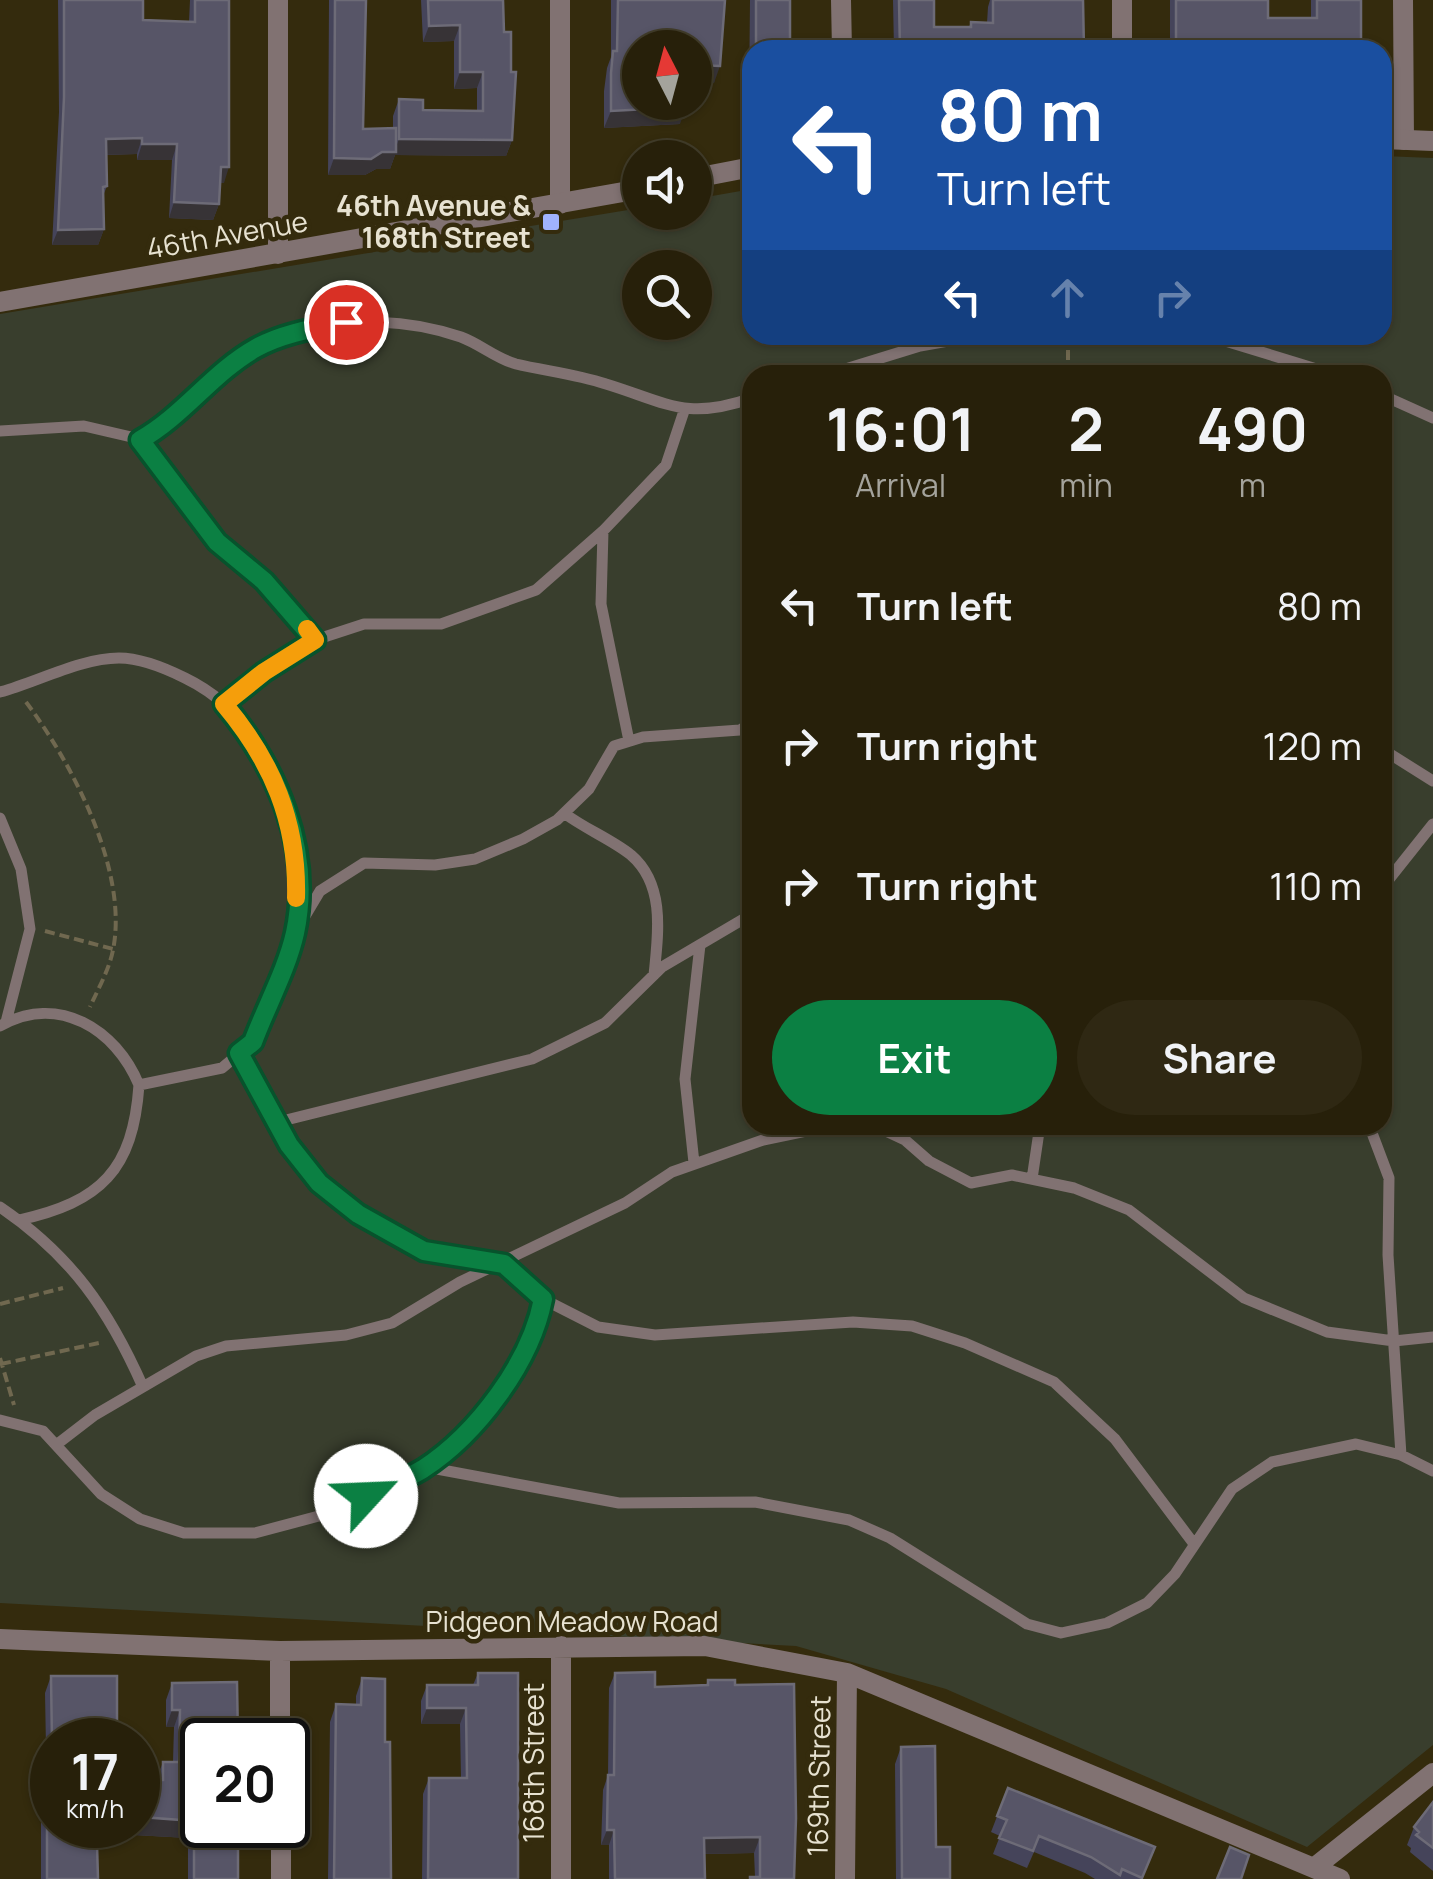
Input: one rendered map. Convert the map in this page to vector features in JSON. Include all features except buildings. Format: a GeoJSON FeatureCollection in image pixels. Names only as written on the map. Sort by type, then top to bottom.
{"type":"FeatureCollection","features":[{"type":"Feature","properties":{"kind":"street"},"geometry":{"type":"LineString","coordinates":[[278,0],[278,254]]}},
{"type":"Feature","properties":{"kind":"street"},"geometry":{"type":"LineString","coordinates":[[560,0],[560,204]]}},
{"type":"Feature","properties":{"kind":"street"},"geometry":{"type":"LineString","coordinates":[[842,0],[842,40]]}},
{"type":"Feature","properties":{"kind":"street"},"geometry":{"type":"LineString","coordinates":[[1122,0],[1122,40]]}},
{"type":"Feature","properties":{"kind":"street"},"geometry":{"type":"LineString","coordinates":[[1404,0],[1393,139],[1433,141]]}},
{"type":"Feature","properties":{"kind":"street"},"geometry":{"type":"LineString","coordinates":[[712,175],[742,169]]}},
{"type":"Feature","properties":{"kind":"street","name":"46th Avenue"},"geometry":{"type":"LineString","coordinates":[[0,302],[622,192]]}},
{"type":"Feature","properties":{"kind":"street","name":"Pidgeon Meadow Road"},"geometry":{"type":"LineString","coordinates":[[0,1638],[280,1650],[706,1646],[848,1673],[1340,1879]]}},
{"type":"Feature","properties":{"kind":"street","name":"168th Street"},"geometry":{"type":"LineString","coordinates":[[561,1646],[561,1879]]}},
{"type":"Feature","properties":{"kind":"street"},"geometry":{"type":"LineString","coordinates":[[280,1650],[280,1718]]}},
{"type":"Feature","properties":{"kind":"street","name":"169th Street"},"geometry":{"type":"LineString","coordinates":[[845,1879],[848,1673]]}},
{"type":"Feature","properties":{"kind":"street"},"geometry":{"type":"LineString","coordinates":[[1315,1867],[1433,1773]]}},
{"type":"Feature","properties":{"kind":"street"},"geometry":{"type":"LineString","coordinates":[[280,1848],[280,1879]]}},
{"type":"Feature","properties":{"kind":"lane"},"geometry":{"type":"LineString","coordinates":[[140,440],[166,425],[254,348],[295,333],[346,322],[398,322],[462,338],[514,363],[568,372],[684,411],[742,401]]}},
{"type":"Feature","properties":{"kind":"lane"},"geometry":{"type":"LineString","coordinates":[[858,365],[926,345]]}},
{"type":"Feature","properties":{"kind":"lane"},"geometry":{"type":"LineString","coordinates":[[1238,345],[1303,365]]}},
{"type":"Feature","properties":{"kind":"lane"},"geometry":{"type":"LineString","coordinates":[[1392,399],[1433,418]]}},
{"type":"Feature","properties":{"kind":"lane"},"geometry":{"type":"LineString","coordinates":[[224,704],[264,672],[315,640],[364,624],[442,624],[536,590],[603,531],[666,465],[684,411]]}},
{"type":"Feature","properties":{"kind":"lane"},"geometry":{"type":"LineString","coordinates":[[0,432],[84,426],[140,440],[217,542],[264,581],[315,640]]}},
{"type":"Feature","properties":{"kind":"lane"},"geometry":{"type":"LineString","coordinates":[[603,531],[601,604],[629,741]]}},
{"type":"Feature","properties":{"kind":"lane"},"geometry":{"type":"LineString","coordinates":[[0,692],[118,658],[161,666],[210,690],[254,740],[283,796],[297,864],[295,933]]}},
{"type":"Feature","properties":{"kind":"lane"},"geometry":{"type":"LineString","coordinates":[[140,1085],[222,1068],[253,1042],[295,933],[320,891],[364,863],[435,865],[475,859],[523,839],[564,813],[589,789],[614,746],[742,729]]}},
{"type":"Feature","properties":{"kind":"lane"},"geometry":{"type":"LineString","coordinates":[[1392,755],[1433,782]]}},
{"type":"Feature","properties":{"kind":"lane"},"geometry":{"type":"LineString","coordinates":[[564,813],[632,856],[650,884],[660,916],[654,975]]}},
{"type":"Feature","properties":{"kind":"lane"},"geometry":{"type":"LineString","coordinates":[[0,818],[21,869],[30,929],[3,1024],[54,1014],[84,1021],[105,1033],[129,1060],[140,1085],[127,1152],[102,1187],[61,1211],[19,1220]]}},
{"type":"Feature","properties":{"kind":"lane"},"geometry":{"type":"LineString","coordinates":[[1392,875],[1433,824]]}},
{"type":"Feature","properties":{"kind":"lane"},"geometry":{"type":"LineString","coordinates":[[278,1122],[532,1059],[604,1023],[654,975],[742,920]]}},
{"type":"Feature","properties":{"kind":"lane"},"geometry":{"type":"LineString","coordinates":[[694,1163],[684,1080],[700,945]]}},
{"type":"Feature","properties":{"kind":"lane"},"geometry":{"type":"LineString","coordinates":[[239,1053],[289,1145],[319,1183],[358,1214],[424,1251],[504,1264],[543,1299],[598,1327],[655,1335],[853,1322],[912,1326],[966,1343],[1054,1382],[1114,1438],[1194,1544]]}},
{"type":"Feature","properties":{"kind":"lane"},"geometry":{"type":"LineString","coordinates":[[56,1445],[196,1356],[226,1346],[310,1341],[392,1322],[460,1282],[504,1264],[694,1163],[787,1135]]}},
{"type":"Feature","properties":{"kind":"lane"},"geometry":{"type":"LineString","coordinates":[[894,1135],[928,1161],[971,1183],[1012,1175],[1074,1188],[1130,1210],[1244,1298],[1327,1332],[1394,1341],[1433,1337]]}},
{"type":"Feature","properties":{"kind":"lane"},"geometry":{"type":"LineString","coordinates":[[1032,1179],[1039,1135]]}},
{"type":"Feature","properties":{"kind":"lane"},"geometry":{"type":"LineString","coordinates":[[1373,1135],[1389,1178],[1400,1455]]}},
{"type":"Feature","properties":{"kind":"lane"},"geometry":{"type":"LineString","coordinates":[[0,1207],[84,1282],[121,1338],[143,1387]]}},
{"type":"Feature","properties":{"kind":"lane"},"geometry":{"type":"LineString","coordinates":[[0,1420],[43,1430],[92,1486],[123,1509],[162,1527],[208,1536],[255,1532],[330,1513],[426,1467],[476,1420],[512,1372],[538,1326],[543,1299]]}},
{"type":"Feature","properties":{"kind":"lane"},"geometry":{"type":"LineString","coordinates":[[426,1467],[619,1504],[754,1502],[849,1520],[890,1538],[1026,1624],[1061,1633],[1108,1623],[1147,1603],[1175,1574],[1232,1489],[1272,1462],[1356,1444],[1400,1455],[1433,1472]]}},
{"type":"Feature","properties":{"kind":"path"},"geometry":{"type":"LineString","coordinates":[[15,688],[64,757],[99,840],[112,902],[113,950],[84,1021]]}},
{"type":"Feature","properties":{"kind":"path"},"geometry":{"type":"LineString","coordinates":[[30,929],[113,950]]}},
{"type":"Feature","properties":{"kind":"path"},"geometry":{"type":"LineString","coordinates":[[0,1304],[84,1282]]}},
{"type":"Feature","properties":{"kind":"path"},"geometry":{"type":"LineString","coordinates":[[20,1424],[1,1361],[121,1338]]}},
{"type":"Feature","properties":{"kind":"green space"},"geometry":{"type":"Polygon","coordinates":[[[1392,156],[1433,158],[1433,1745],[1307,1847],[946,1689],[796,1646],[0,1603],[0,314],[622,211],[622,230],[712,230],[712,196],[742,191],[742,345],[1392,345],[1392,156]]]}},
{"type":"Feature","properties":{"kind":"slow traffic"},"geometry":{"type":"LineString","coordinates":[[296,898],[297,864],[283,796],[254,740],[224,704],[264,672],[315,640],[307,629]]}},
{"type":"Feature","properties":{"kind":"place","name":"46th Avenue & 168th Street"},"geometry":{"type":"Point","coordinates":[551,222]}},
{"type":"Feature","properties":{"kind":"route"},"geometry":{"type":"LineString","coordinates":[[346,322],[295,333],[254,348],[166,425],[140,440],[217,542],[264,581],[315,640],[264,672],[224,704],[254,740],[283,796],[297,864],[295,933],[253,1042],[239,1053],[289,1145],[319,1183],[358,1214],[424,1251],[504,1264],[543,1299],[538,1326],[512,1372],[476,1420],[426,1467],[366,1496]]}}]}
